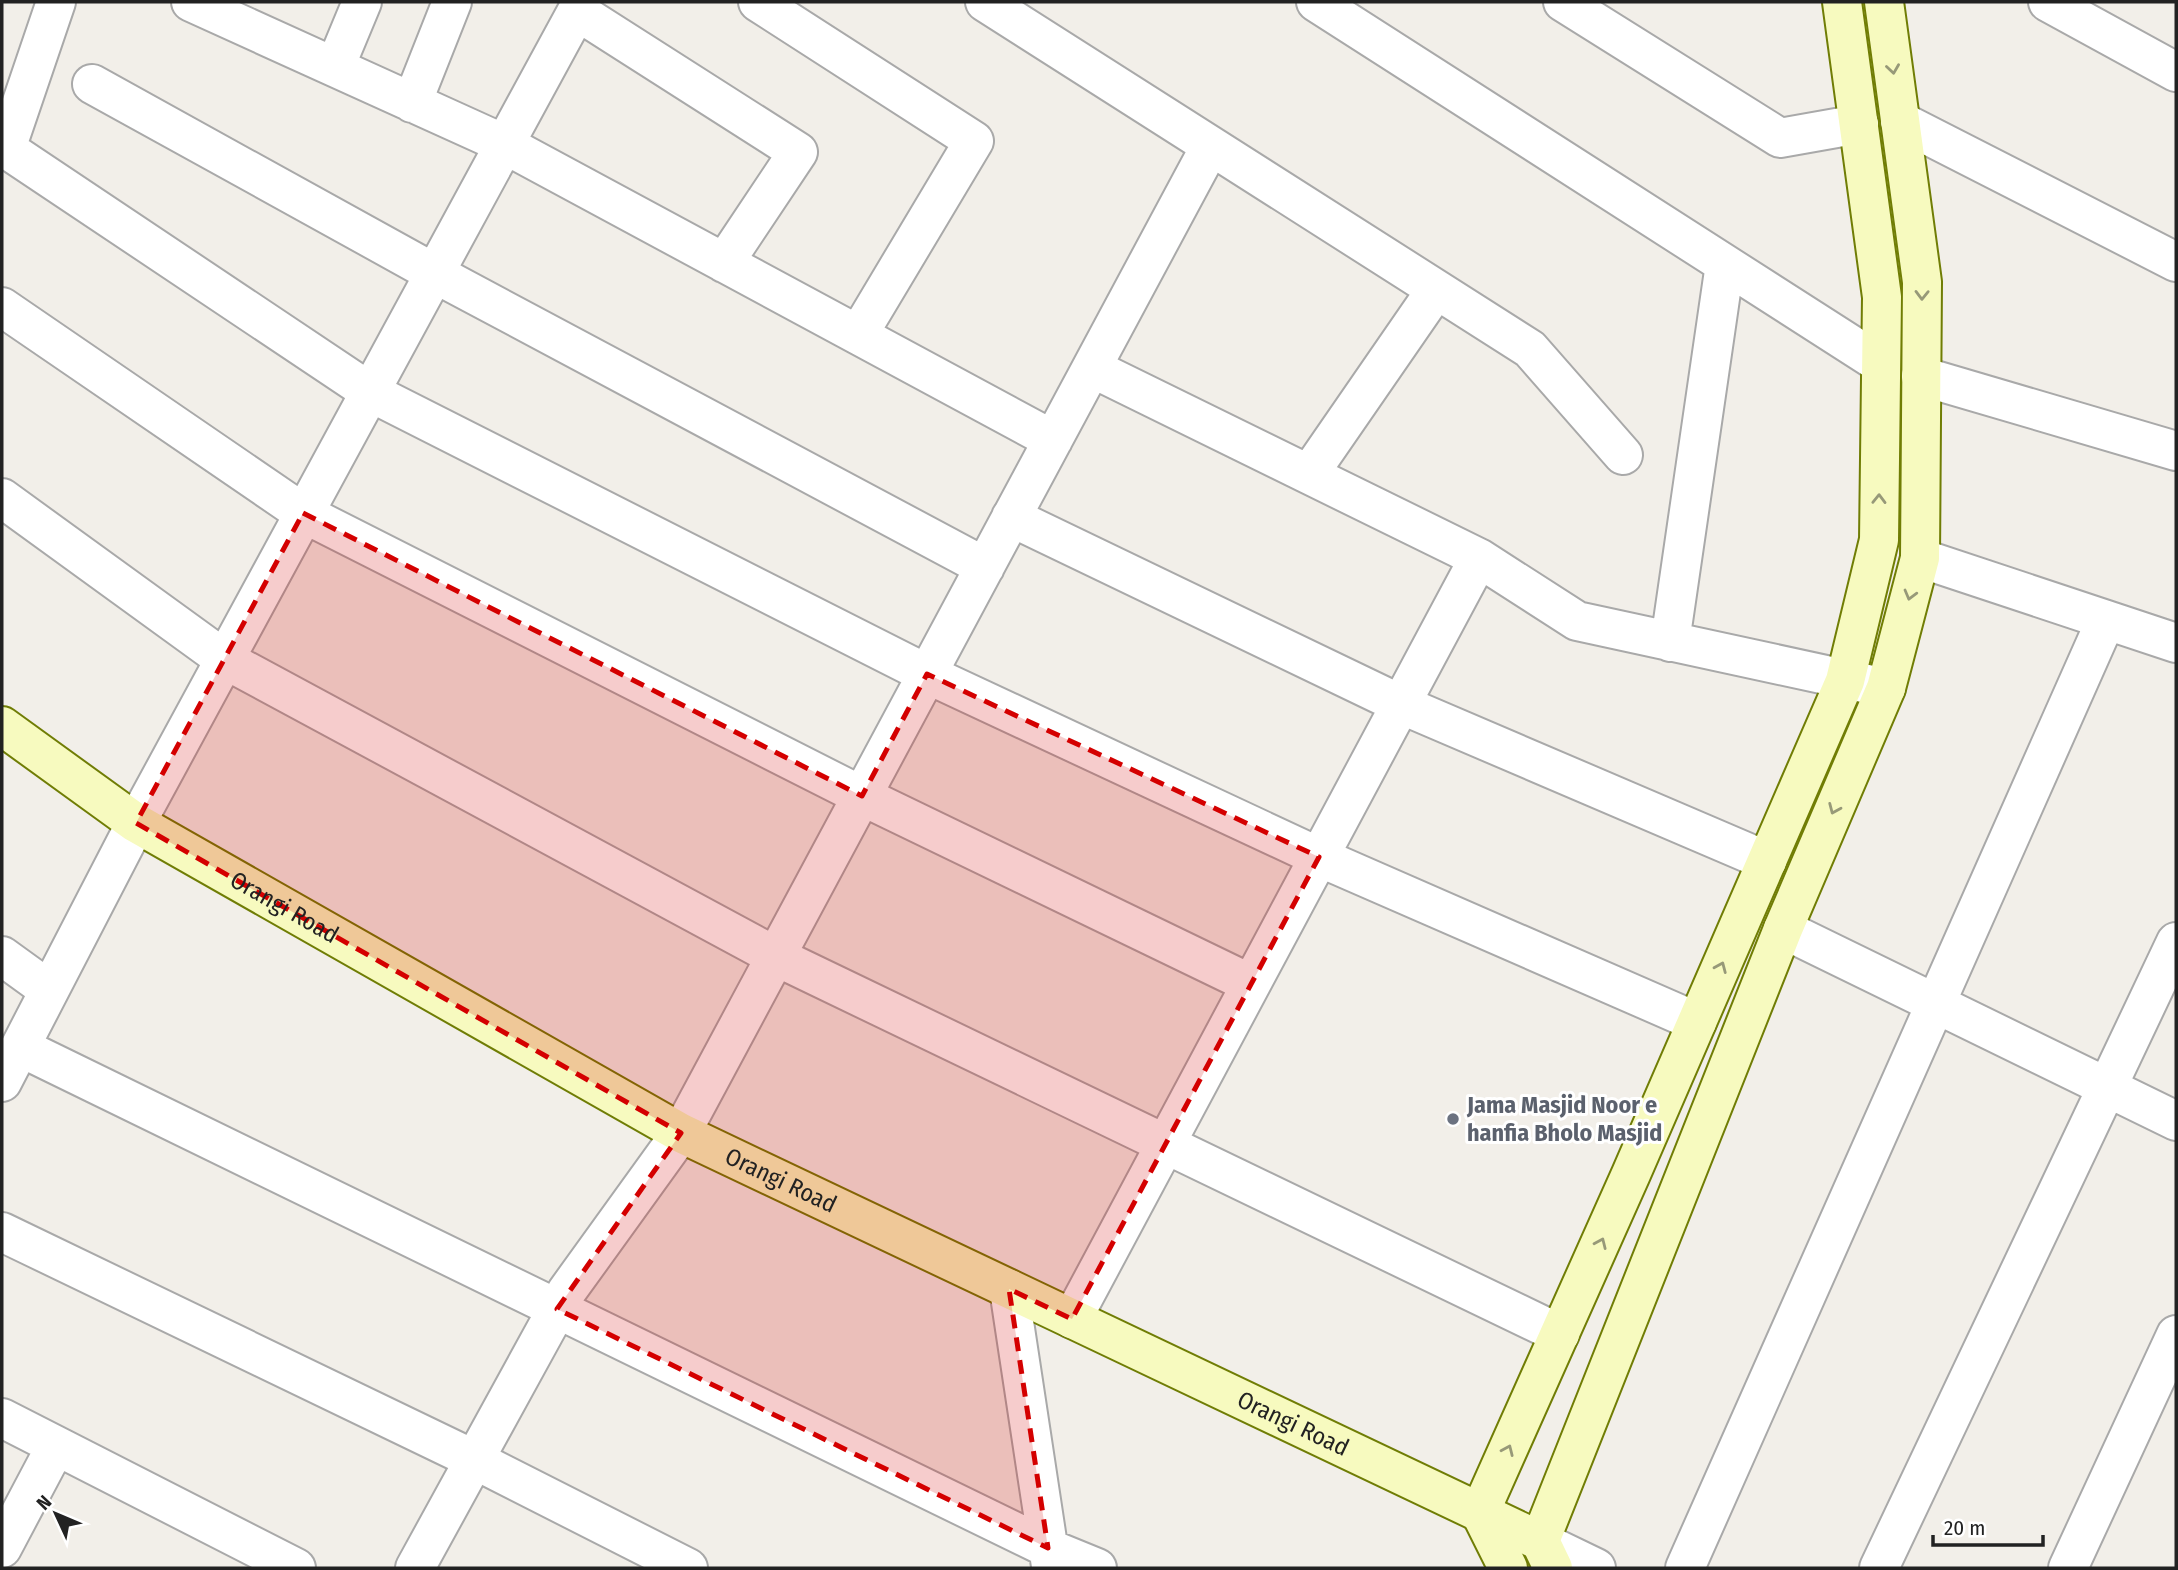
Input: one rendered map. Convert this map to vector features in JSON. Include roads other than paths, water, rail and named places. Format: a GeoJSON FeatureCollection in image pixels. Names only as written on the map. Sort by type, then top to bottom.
{"type":"FeatureCollection","features":[{"type":"Feature","properties":{"kind":"main road"},"geometry":{"type":"LineString","coordinates":[[1508,1568],[1480,1512],[1845,681],[1879,540],[1882,298],[1842,2]]}},
{"type":"Feature","properties":{"kind":"main road"},"geometry":{"type":"LineString","coordinates":[[1547,1555],[1783,929],[1886,688],[1920,558],[1922,282],[1884,2]]}},
{"type":"Feature","properties":{"kind":"main road","name":"Orangi Road"},"geometry":{"type":"LineString","coordinates":[[2,726],[136,822],[681,1133],[1480,1512],[1547,1555]]}},
{"type":"Feature","properties":{"kind":"street"},"geometry":{"type":"LineString","coordinates":[[56,2],[4,147],[370,392],[927,674],[1318,857],[1697,1022]]}},
{"type":"Feature","properties":{"kind":"street"},"geometry":{"type":"LineString","coordinates":[[191,2],[230,10],[335,67],[504,144],[1053,440]]}},
{"type":"Feature","properties":{"kind":"street"},"geometry":{"type":"LineString","coordinates":[[335,67],[362,2]]}},
{"type":"Feature","properties":{"kind":"street"},"geometry":{"type":"LineString","coordinates":[[412,103],[452,2]]}},
{"type":"Feature","properties":{"kind":"street"},"geometry":{"type":"LineString","coordinates":[[758,2],[974,141],[858,335]]}},
{"type":"Feature","properties":{"kind":"street"},"geometry":{"type":"LineString","coordinates":[[985,2],[1024,13],[1210,146],[1530,349],[1623,455]]}},
{"type":"Feature","properties":{"kind":"street"},"geometry":{"type":"LineString","coordinates":[[1316,2],[1881,364]]}},
{"type":"Feature","properties":{"kind":"street"},"geometry":{"type":"LineString","coordinates":[[1563,2],[1780,138],[1859,124]]}},
{"type":"Feature","properties":{"kind":"street"},"geometry":{"type":"LineString","coordinates":[[2048,2],[2176,72]]}},
{"type":"Feature","properties":{"kind":"street"},"geometry":{"type":"LineString","coordinates":[[2,1082],[136,822],[577,11],[798,152],[724,263]]}},
{"type":"Feature","properties":{"kind":"street"},"geometry":{"type":"LineString","coordinates":[[92,84],[434,273],[985,567]]}},
{"type":"Feature","properties":{"kind":"street"},"geometry":{"type":"LineString","coordinates":[[1900,121],[2176,262]]}},
{"type":"Feature","properties":{"kind":"street"},"geometry":{"type":"LineString","coordinates":[[415,1568],[557,1309],[681,1133],[1210,146]]}},
{"type":"Feature","properties":{"kind":"street"},"geometry":{"type":"LineString","coordinates":[[1670,642],[1725,264]]}},
{"type":"Feature","properties":{"kind":"street"},"geometry":{"type":"LineString","coordinates":[[1309,474],[1436,290]]}},
{"type":"Feature","properties":{"kind":"street"},"geometry":{"type":"LineString","coordinates":[[2,307],[303,513],[862,796],[1251,984]]}},
{"type":"Feature","properties":{"kind":"street"},"geometry":{"type":"LineString","coordinates":[[1091,368],[1479,558],[1577,621],[1886,688]]}},
{"type":"Feature","properties":{"kind":"street"},"geometry":{"type":"LineString","coordinates":[[1921,376],[2176,451]]}},
{"type":"Feature","properties":{"kind":"street"},"geometry":{"type":"LineString","coordinates":[[2,498],[224,659],[775,956],[1560,1335]]}},
{"type":"Feature","properties":{"kind":"street"},"geometry":{"type":"LineString","coordinates":[[1011,517],[1400,704],[1767,861]]}},
{"type":"Feature","properties":{"kind":"street"},"geometry":{"type":"LineString","coordinates":[[1072,1319],[1479,558]]}},
{"type":"Feature","properties":{"kind":"street"},"geometry":{"type":"LineString","coordinates":[[1920,558],[2176,643]]}},
{"type":"Feature","properties":{"kind":"street"},"geometry":{"type":"LineString","coordinates":[[1685,1568],[2106,620]]}},
{"type":"Feature","properties":{"kind":"street"},"geometry":{"type":"LineString","coordinates":[[1783,929],[2176,1121]]}},
{"type":"Feature","properties":{"kind":"street"},"geometry":{"type":"LineString","coordinates":[[1879,1568],[2176,942]]}},
{"type":"Feature","properties":{"kind":"street"},"geometry":{"type":"LineString","coordinates":[[2,956],[49,990]]}},
{"type":"Feature","properties":{"kind":"street"},"geometry":{"type":"LineString","coordinates":[[20,1047],[557,1309],[1050,1558],[1097,1568]]}},
{"type":"Feature","properties":{"kind":"street"},"geometry":{"type":"LineString","coordinates":[[2,1232],[475,1460],[688,1568]]}},
{"type":"Feature","properties":{"kind":"street"},"geometry":{"type":"LineString","coordinates":[[1009,1289],[1050,1558]]}},
{"type":"Feature","properties":{"kind":"street"},"geometry":{"type":"LineString","coordinates":[[2068,1568],[2176,1335]]}},
{"type":"Feature","properties":{"kind":"street"},"geometry":{"type":"LineString","coordinates":[[2,1418],[296,1568]]}},
{"type":"Feature","properties":{"kind":"street"},"geometry":{"type":"LineString","coordinates":[[2,1548],[56,1446]]}},
{"type":"Feature","properties":{"kind":"street","name":"Orangi Road"},"geometry":{"type":"LineString","coordinates":[[1547,1555],[1596,1568]]}},
{"type":"Feature","properties":{"kind":"place","name":"Jama Masjid Noor e hanfia Bholo Masjid"},"geometry":{"type":"Point","coordinates":[1453,1119]}}]}
